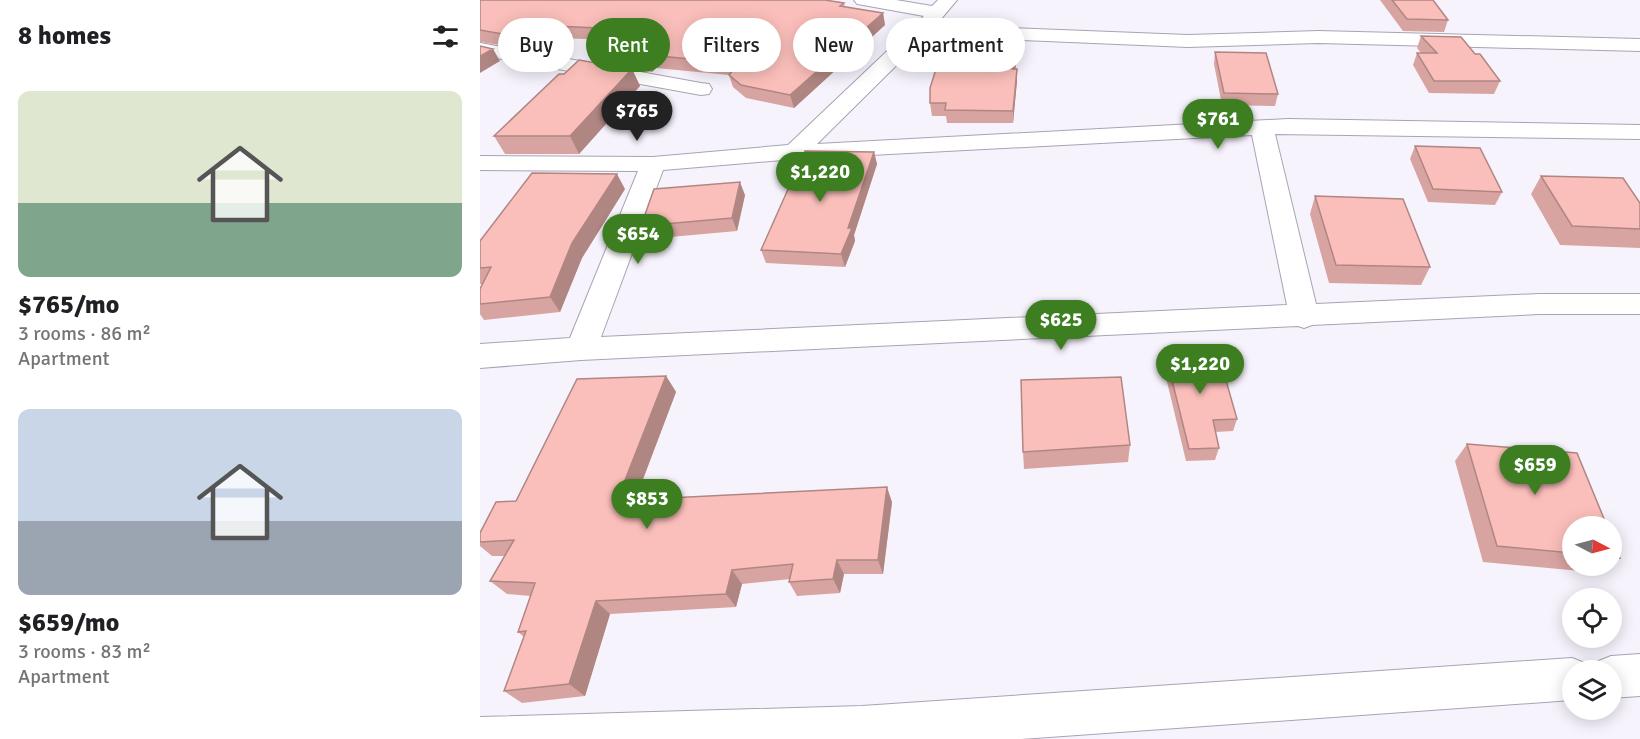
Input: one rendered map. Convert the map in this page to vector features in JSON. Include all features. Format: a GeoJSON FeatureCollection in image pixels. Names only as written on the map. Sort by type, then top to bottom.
{"type":"FeatureCollection","features":[{"type":"Feature","properties":{"kind":"street"},"geometry":{"type":"LineString","coordinates":[[862,0],[941,6]]}},
{"type":"Feature","properties":{"kind":"street"},"geometry":{"type":"LineString","coordinates":[[931,18],[941,6]]}},
{"type":"Feature","properties":{"kind":"street"},"geometry":{"type":"LineString","coordinates":[[1025,34],[1188,41],[1318,37],[1640,45]]}},
{"type":"Feature","properties":{"kind":"street"},"geometry":{"type":"LineString","coordinates":[[480,49],[701,89]]}},
{"type":"Feature","properties":{"kind":"street"},"geometry":{"type":"LineString","coordinates":[[795,152],[886,64]]}},
{"type":"Feature","properties":{"kind":"street"},"geometry":{"type":"LineString","coordinates":[[1262,127],[1304,316]]}},
{"type":"Feature","properties":{"kind":"street"},"geometry":{"type":"LineString","coordinates":[[480,163],[653,164],[795,152],[1262,127],[1640,132]]}},
{"type":"Feature","properties":{"kind":"street"},"geometry":{"type":"LineString","coordinates":[[581,349],[653,164]]}},
{"type":"Feature","properties":{"kind":"street"},"geometry":{"type":"LineString","coordinates":[[480,356],[581,349],[1539,304],[1640,304]]}},
{"type":"Feature","properties":{"kind":"street"},"geometry":{"type":"LineString","coordinates":[[1622,676],[1640,675]]}},
{"type":"Feature","properties":{"kind":"street"},"geometry":{"type":"LineString","coordinates":[[483,739],[862,728],[1562,680]]}},
{"type":"Feature","properties":{"kind":"building"},"geometry":{"type":"Polygon","coordinates":[[[480,0],[825,0],[844,3],[840,6],[883,13],[874,21],[874,18],[793,18],[793,72],[816,72],[790,95],[741,85],[729,75],[731,72],[781,72],[781,18],[682,18],[682,58],[670,57],[670,18],[586,18],[586,27],[574,27],[574,18],[498,18],[498,33],[480,30],[480,0]]]}},
{"type":"Feature","properties":{"kind":"building"},"geometry":{"type":"Polygon","coordinates":[[[1392,0],[1433,0],[1448,20],[1407,19],[1392,0]]]}},
{"type":"Feature","properties":{"kind":"building"},"geometry":{"type":"Polygon","coordinates":[[[1421,36],[1461,37],[1475,54],[1480,54],[1500,81],[1434,81],[1417,53],[1437,53],[1421,36]]]}},
{"type":"Feature","properties":{"kind":"building"},"geometry":{"type":"Polygon","coordinates":[[[480,46],[493,49],[480,56],[480,46]]]}},
{"type":"Feature","properties":{"kind":"building"},"geometry":{"type":"Polygon","coordinates":[[[1215,52],[1266,53],[1278,94],[1224,93],[1215,52]]]}},
{"type":"Feature","properties":{"kind":"building"},"geometry":{"type":"Polygon","coordinates":[[[579,60],[586,61],[586,72],[629,72],[570,136],[494,136],[559,74],[574,72],[574,65],[579,60]]]}},
{"type":"Feature","properties":{"kind":"building"},"geometry":{"type":"Polygon","coordinates":[[[935,72],[1017,72],[1013,111],[945,110],[946,103],[930,103],[930,88],[935,72]]]}},
{"type":"Feature","properties":{"kind":"building"},"geometry":{"type":"Polygon","coordinates":[[[1415,146],[1480,148],[1502,192],[1433,189],[1415,146]]]}},
{"type":"Feature","properties":{"kind":"building"},"geometry":{"type":"Polygon","coordinates":[[[805,151],[874,152],[848,228],[852,228],[841,254],[761,250],[805,151]]]}},
{"type":"Feature","properties":{"kind":"building"},"geometry":{"type":"Polygon","coordinates":[[[532,173],[617,174],[572,243],[550,297],[480,304],[480,289],[491,267],[480,268],[480,241],[532,173]]]}},
{"type":"Feature","properties":{"kind":"building"},"geometry":{"type":"Polygon","coordinates":[[[1541,176],[1623,178],[1640,203],[1640,229],[1572,226],[1541,176]]]}},
{"type":"Feature","properties":{"kind":"building"},"geometry":{"type":"Polygon","coordinates":[[[740,182],[732,218],[641,226],[654,189],[740,182]]]}},
{"type":"Feature","properties":{"kind":"building"},"geometry":{"type":"Polygon","coordinates":[[[1315,196],[1403,199],[1430,267],[1336,265],[1315,196]]]}},
{"type":"Feature","properties":{"kind":"building"},"geometry":{"type":"Polygon","coordinates":[[[1217,349],[1237,419],[1213,420],[1219,448],[1189,449],[1165,352],[1217,349]]]}},
{"type":"Feature","properties":{"kind":"building"},"geometry":{"type":"Polygon","coordinates":[[[666,376],[618,498],[629,497],[628,500],[887,487],[878,560],[837,560],[833,579],[789,582],[793,564],[732,570],[726,594],[596,601],[569,684],[504,691],[526,631],[518,632],[535,583],[490,581],[514,540],[480,542],[480,533],[496,502],[516,501],[577,379],[666,376]]]}},
{"type":"Feature","properties":{"kind":"building"},"geometry":{"type":"Polygon","coordinates":[[[1121,377],[1130,445],[1023,452],[1021,380],[1121,377]]]}},
{"type":"Feature","properties":{"kind":"building"},"geometry":{"type":"Polygon","coordinates":[[[1467,444],[1577,453],[1603,516],[1562,516],[1562,552],[1497,546],[1467,444]]]}}]}
